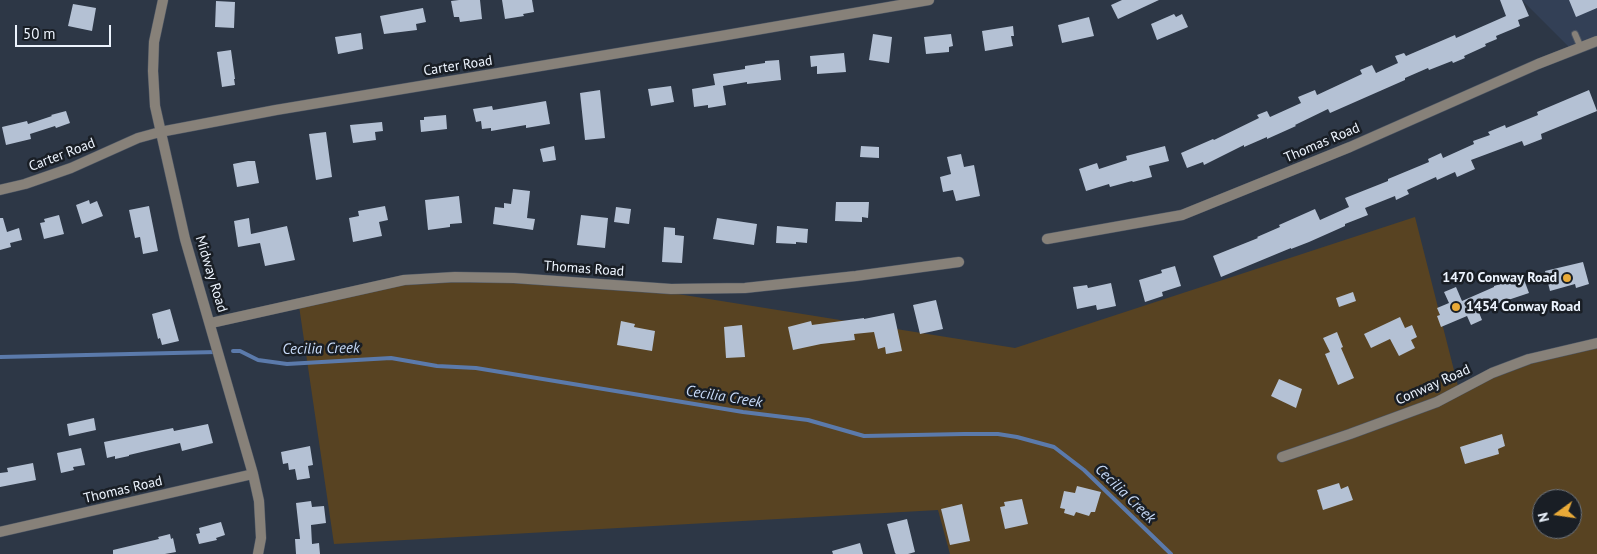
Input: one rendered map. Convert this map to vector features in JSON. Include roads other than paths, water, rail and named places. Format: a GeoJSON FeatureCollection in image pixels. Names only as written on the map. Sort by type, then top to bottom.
{"type":"FeatureCollection","features":[{"type":"Feature","properties":{"kind":"street","name":"Midway Road"},"geometry":{"type":"LineString","coordinates":[[163,0],[154,42],[155,106],[185,239],[211,323],[253,474],[259,501],[261,528],[258,554]]}},
{"type":"Feature","properties":{"kind":"street","name":"Carter Road"},"geometry":{"type":"LineString","coordinates":[[0,190],[25,184],[71,168],[138,138],[160,132],[276,110],[929,0]]}},
{"type":"Feature","properties":{"kind":"street","name":"Thomas Road"},"geometry":{"type":"LineString","coordinates":[[1048,239],[1182,215],[1350,147],[1538,64],[1597,42]]}},
{"type":"Feature","properties":{"kind":"street","name":"Thomas Road"},"geometry":{"type":"LineString","coordinates":[[211,323],[404,280],[455,276],[514,278],[671,290],[745,288],[959,262]]}},
{"type":"Feature","properties":{"kind":"street","name":"Conway Road"},"geometry":{"type":"LineString","coordinates":[[1282,457],[1437,402],[1492,373],[1520,363],[1597,343]]}},
{"type":"Feature","properties":{"kind":"street","name":"Thomas Road"},"geometry":{"type":"LineString","coordinates":[[0,532],[253,474]]}},
{"type":"Feature","properties":{"kind":"lane"},"geometry":{"type":"LineString","coordinates":[[1575,34],[1581,48]]}},
{"type":"Feature","properties":{"kind":"waterway","name":"Cecilia Creek"},"geometry":{"type":"LineString","coordinates":[[233,351],[240,351],[258,360],[287,364],[391,358],[437,366],[476,368],[743,412],[808,420],[864,436],[998,434],[1017,437],[1054,447],[1084,470],[1171,554]]}},
{"type":"Feature","properties":{"kind":"waterway","name":"Cecilia Creek"},"geometry":{"type":"LineString","coordinates":[[0,357],[217,352]]}},
{"type":"Feature","properties":{"kind":"place","name":"1470 Conway Road"},"geometry":{"type":"Point","coordinates":[1567,278]}},
{"type":"Feature","properties":{"kind":"place","name":"1454 Conway Road"},"geometry":{"type":"Point","coordinates":[1456,307]}}]}
